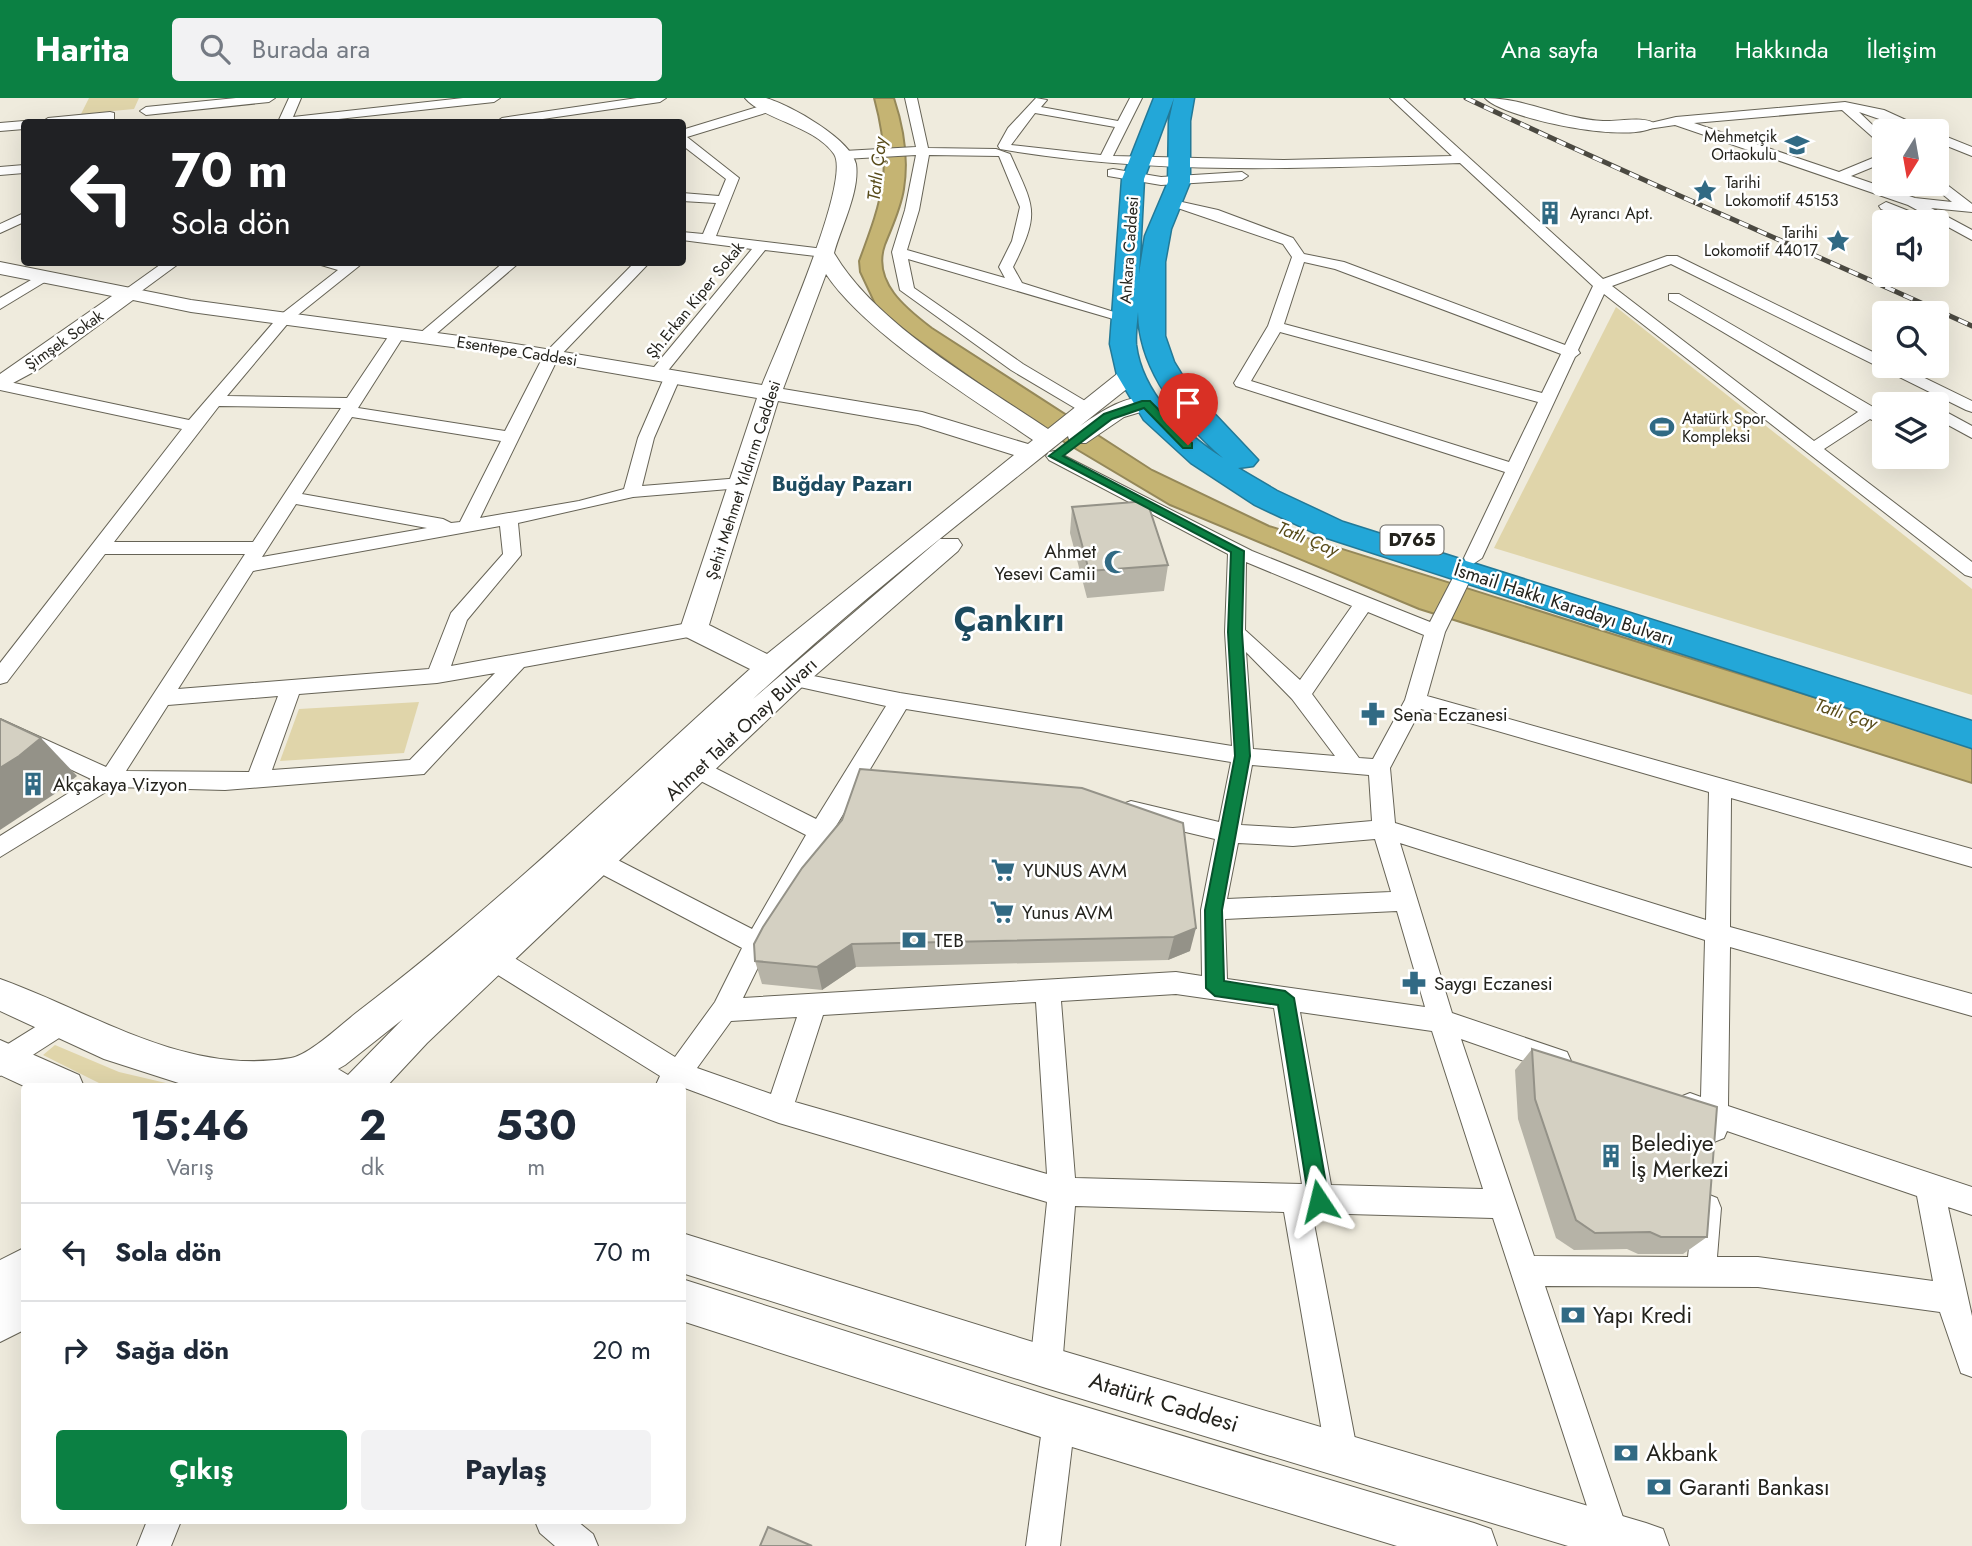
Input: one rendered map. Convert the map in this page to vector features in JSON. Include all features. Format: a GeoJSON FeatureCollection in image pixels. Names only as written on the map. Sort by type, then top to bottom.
{"type":"FeatureCollection","features":[{"type":"Feature","properties":{"kind":"highway","name":"Ankara Caddesi"},"geometry":{"type":"LineString","coordinates":[[1146,403],[1130,374],[1123,344],[1136,170],[1154,130],[1164,98]]}},
{"type":"Feature","properties":{"kind":"highway"},"geometry":{"type":"LineString","coordinates":[[1178,183],[1177,125],[1184,98]]}},
{"type":"Feature","properties":{"kind":"highway","name":"D765"},"geometry":{"type":"LineString","coordinates":[[1178,183],[1157,234],[1152,335],[1157,354],[1202,421],[1250,465],[1303,495],[1466,570],[1972,718]]}},
{"type":"Feature","properties":{"kind":"highway","name":"İsmail Hakkı Karadayı Bulvarı"},"geometry":{"type":"LineString","coordinates":[[1146,403],[1166,426],[1201,457],[1266,498],[1332,528],[1972,735]]}},
{"type":"Feature","properties":{"kind":"street"},"geometry":{"type":"LineString","coordinates":[[124,116],[152,98]]}},
{"type":"Feature","properties":{"kind":"street"},"geometry":{"type":"LineString","coordinates":[[58,119],[72,115],[124,116],[269,98]]}},
{"type":"Feature","properties":{"kind":"street"},"geometry":{"type":"LineString","coordinates":[[285,119],[295,98]]}},
{"type":"Feature","properties":{"kind":"street"},"geometry":{"type":"LineString","coordinates":[[313,119],[494,98]]}},
{"type":"Feature","properties":{"kind":"street"},"geometry":{"type":"LineString","coordinates":[[522,119],[660,98]]}},
{"type":"Feature","properties":{"kind":"street"},"geometry":{"type":"LineString","coordinates":[[911,98],[924,151],[912,210],[899,252],[907,290],[1086,417]]}},
{"type":"Feature","properties":{"kind":"street"},"geometry":{"type":"LineString","coordinates":[[1018,289],[1006,267],[1019,241],[1027,207],[1004,150],[1012,131],[1042,98]]}},
{"type":"Feature","properties":{"kind":"street"},"geometry":{"type":"LineString","coordinates":[[1105,159],[1136,98]]}},
{"type":"Feature","properties":{"kind":"street"},"geometry":{"type":"LineString","coordinates":[[1396,98],[1601,285],[1969,565]]}},
{"type":"Feature","properties":{"kind":"street"},"geometry":{"type":"LineString","coordinates":[[1493,98],[1540,117],[1574,126],[1611,128],[1845,106],[1895,119]]}},
{"type":"Feature","properties":{"kind":"street"},"geometry":{"type":"LineString","coordinates":[[686,135],[762,103],[833,142],[844,155],[1004,150],[1105,159],[1178,183],[1213,212],[1288,242],[1299,257],[1339,265],[1572,353]]}},
{"type":"Feature","properties":{"kind":"street"},"geometry":{"type":"LineString","coordinates":[[1845,106],[1872,131]]}},
{"type":"Feature","properties":{"kind":"street"},"geometry":{"type":"LineString","coordinates":[[1032,109],[1122,125]]}},
{"type":"Feature","properties":{"kind":"street"},"geometry":{"type":"LineString","coordinates":[[1676,121],[1839,177],[1902,210]]}},
{"type":"Feature","properties":{"kind":"street"},"geometry":{"type":"LineString","coordinates":[[0,127],[21,125]]}},
{"type":"Feature","properties":{"kind":"street"},"geometry":{"type":"LineString","coordinates":[[1648,125],[1889,203],[1968,206]]}},
{"type":"Feature","properties":{"kind":"street"},"geometry":{"type":"LineString","coordinates":[[686,140],[730,174],[733,182],[708,239]]}},
{"type":"Feature","properties":{"kind":"street"},"geometry":{"type":"LineString","coordinates":[[1950,143],[1972,152]]}},
{"type":"Feature","properties":{"kind":"street"},"geometry":{"type":"LineString","coordinates":[[1004,150],[1136,170],[1178,183],[1335,165],[1461,159]]}},
{"type":"Feature","properties":{"kind":"street","name":"Şehit Mehmet Yıldırım Caddesi"},"geometry":{"type":"LineString","coordinates":[[694,629],[769,395],[810,296],[824,253],[845,178],[844,155]]}},
{"type":"Feature","properties":{"kind":"street"},"geometry":{"type":"LineString","coordinates":[[1839,177],[1872,163]]}},
{"type":"Feature","properties":{"kind":"street"},"geometry":{"type":"LineString","coordinates":[[1178,183],[1335,165]]}},
{"type":"Feature","properties":{"kind":"street"},"geometry":{"type":"LineString","coordinates":[[0,171],[21,169]]}},
{"type":"Feature","properties":{"kind":"street"},"geometry":{"type":"LineString","coordinates":[[1950,193],[1968,206]]}},
{"type":"Feature","properties":{"kind":"street"},"geometry":{"type":"LineString","coordinates":[[686,197],[725,200]]}},
{"type":"Feature","properties":{"kind":"street"},"geometry":{"type":"LineString","coordinates":[[1915,205],[1972,236]]}},
{"type":"Feature","properties":{"kind":"street"},"geometry":{"type":"LineString","coordinates":[[0,229],[21,218]]}},
{"type":"Feature","properties":{"kind":"street"},"geometry":{"type":"LineString","coordinates":[[1949,235],[1972,247]]}},
{"type":"Feature","properties":{"kind":"street"},"geometry":{"type":"LineString","coordinates":[[686,236],[824,253],[832,269],[895,331],[1050,447],[1237,551],[1366,602],[1439,625]]}},
{"type":"Feature","properties":{"kind":"street","name":"Şh.Erkan Kiper Sokak"},"geometry":{"type":"LineString","coordinates":[[632,492],[664,376],[761,246]]}},
{"type":"Feature","properties":{"kind":"street"},"geometry":{"type":"LineString","coordinates":[[899,252],[1018,289],[1125,318]]}},
{"type":"Feature","properties":{"kind":"street"},"geometry":{"type":"LineString","coordinates":[[1299,257],[1276,326],[1241,383],[1516,470]]}},
{"type":"Feature","properties":{"kind":"street"},"geometry":{"type":"LineString","coordinates":[[1629,1540],[1526,1271],[1442,1021],[1384,829],[1379,768],[1415,701],[1439,625],[1572,353],[1601,285],[1672,259],[1872,358]]}},
{"type":"Feature","properties":{"kind":"street"},"geometry":{"type":"LineString","coordinates":[[127,295],[168,266]]}},
{"type":"Feature","properties":{"kind":"street"},"geometry":{"type":"LineString","coordinates":[[0,677],[193,426],[284,319],[353,266]]}},
{"type":"Feature","properties":{"kind":"street"},"geometry":{"type":"LineString","coordinates":[[424,337],[508,266]]}},
{"type":"Feature","properties":{"kind":"street"},"geometry":{"type":"LineString","coordinates":[[463,527],[551,356],[639,266]]}},
{"type":"Feature","properties":{"kind":"street","name":"Esentepe Caddesi"},"geometry":{"type":"LineString","coordinates":[[0,268],[127,295],[551,356],[922,419],[1050,447]]}},
{"type":"Feature","properties":{"kind":"street"},"geometry":{"type":"LineString","coordinates":[[0,305],[43,277]]}},
{"type":"Feature","properties":{"kind":"street","name":"Şimşek Sokak"},"geometry":{"type":"LineString","coordinates":[[0,384],[127,295]]}},
{"type":"Feature","properties":{"kind":"street"},"geometry":{"type":"LineString","coordinates":[[810,296],[859,297]]}},
{"type":"Feature","properties":{"kind":"street"},"geometry":{"type":"LineString","coordinates":[[1674,297],[1872,414]]}},
{"type":"Feature","properties":{"kind":"street"},"geometry":{"type":"LineString","coordinates":[[1276,326],[1548,400]]}},
{"type":"Feature","properties":{"kind":"street"},"geometry":{"type":"LineString","coordinates":[[0,848],[110,778],[397,334]]}},
{"type":"Feature","properties":{"kind":"street","name":"Ahmet Talat Onay Bulvarı"},"geometry":{"type":"LineString","coordinates":[[290,1081],[383,1016],[442,968],[782,673],[1086,417],[1130,374]]}},
{"type":"Feature","properties":{"kind":"street"},"geometry":{"type":"LineString","coordinates":[[1913,378],[1972,407]]}},
{"type":"Feature","properties":{"kind":"street"},"geometry":{"type":"LineString","coordinates":[[0,384],[193,426]]}},
{"type":"Feature","properties":{"kind":"street"},"geometry":{"type":"LineString","coordinates":[[214,401],[351,407],[508,437]]}},
{"type":"Feature","properties":{"kind":"street","name":"Ahmet Talat Onay Bulvarı"},"geometry":{"type":"LineString","coordinates":[[1086,417],[1146,403]]}},
{"type":"Feature","properties":{"kind":"street"},"geometry":{"type":"LineString","coordinates":[[1814,448],[1869,412]]}},
{"type":"Feature","properties":{"kind":"street"},"geometry":{"type":"LineString","coordinates":[[1949,419],[1972,433]]}},
{"type":"Feature","properties":{"kind":"street"},"geometry":{"type":"LineString","coordinates":[[248,566],[580,506],[632,492],[741,483]]}},
{"type":"Feature","properties":{"kind":"street"},"geometry":{"type":"LineString","coordinates":[[292,498],[463,527]]}},
{"type":"Feature","properties":{"kind":"street"},"geometry":{"type":"LineString","coordinates":[[437,676],[458,618],[512,555],[508,519]]}},
{"type":"Feature","properties":{"kind":"street"},"geometry":{"type":"LineString","coordinates":[[100,548],[259,548]]}},
{"type":"Feature","properties":{"kind":"street"},"geometry":{"type":"LineString","coordinates":[[1215,988],[1213,910],[1243,756],[1235,632],[1237,551]]}},
{"type":"Feature","properties":{"kind":"street"},"geometry":{"type":"LineString","coordinates":[[1301,694],[1366,602]]}},
{"type":"Feature","properties":{"kind":"street"},"geometry":{"type":"LineString","coordinates":[[162,698],[437,676],[694,629],[782,673],[900,701],[1243,756],[1379,768]]}},
{"type":"Feature","properties":{"kind":"street"},"geometry":{"type":"LineString","coordinates":[[1235,632],[1271,659],[1301,694],[1353,766]]}},
{"type":"Feature","properties":{"kind":"street"},"geometry":{"type":"LineString","coordinates":[[0,727],[110,778],[157,782],[416,768],[516,663]]}},
{"type":"Feature","properties":{"kind":"street","name":"Ahmet Talat Onay Bulvarı"},"geometry":{"type":"LineString","coordinates":[[365,1083],[697,769],[782,673]]}},
{"type":"Feature","properties":{"kind":"street"},"geometry":{"type":"LineString","coordinates":[[258,778],[291,688]]}},
{"type":"Feature","properties":{"kind":"street"},"geometry":{"type":"LineString","coordinates":[[494,959],[673,1080],[724,1010],[819,831],[900,701]]}},
{"type":"Feature","properties":{"kind":"street"},"geometry":{"type":"LineString","coordinates":[[1415,701],[1972,858]]}},
{"type":"Feature","properties":{"kind":"street"},"geometry":{"type":"LineString","coordinates":[[697,769],[819,831]]}},
{"type":"Feature","properties":{"kind":"street"},"geometry":{"type":"LineString","coordinates":[[850,778],[878,780]]}},
{"type":"Feature","properties":{"kind":"street"},"geometry":{"type":"LineString","coordinates":[[1701,1272],[1715,1115],[1715,933],[1720,789]]}},
{"type":"Feature","properties":{"kind":"street"},"geometry":{"type":"LineString","coordinates":[[1108,806],[1227,833],[1293,836],[1384,829],[1715,933],[1972,1005]]}},
{"type":"Feature","properties":{"kind":"street"},"geometry":{"type":"LineString","coordinates":[[598,861],[757,944]]}},
{"type":"Feature","properties":{"kind":"street"},"geometry":{"type":"LineString","coordinates":[[1213,910],[1405,901]]}},
{"type":"Feature","properties":{"kind":"street"},"geometry":{"type":"LineString","coordinates":[[724,1010],[1176,983],[1442,1021],[1585,1070]]}},
{"type":"Feature","properties":{"kind":"street"},"geometry":{"type":"LineString","coordinates":[[1046,1367],[1062,1192],[1048,991]]}},
{"type":"Feature","properties":{"kind":"street"},"geometry":{"type":"LineString","coordinates":[[0,994],[114,1048],[184,1068],[290,1081],[322,1079],[328,1083]]}},
{"type":"Feature","properties":{"kind":"street"},"geometry":{"type":"LineString","coordinates":[[1285,998],[1307,1200],[1342,1455]]}},
{"type":"Feature","properties":{"kind":"street"},"geometry":{"type":"LineString","coordinates":[[779,1110],[813,1006]]}},
{"type":"Feature","properties":{"kind":"street"},"geometry":{"type":"LineString","coordinates":[[2,1060],[61,1023]]}},
{"type":"Feature","properties":{"kind":"street"},"geometry":{"type":"LineString","coordinates":[[2,1060],[54,1083]]}},
{"type":"Feature","properties":{"kind":"street"},"geometry":{"type":"LineString","coordinates":[[686,1084],[1062,1192],[1504,1204]]}},
{"type":"Feature","properties":{"kind":"street"},"geometry":{"type":"LineString","coordinates":[[1663,1097],[1972,1201]]}},
{"type":"Feature","properties":{"kind":"street"},"geometry":{"type":"LineString","coordinates":[[1930,1189],[1951,1298],[1972,1362]]}},
{"type":"Feature","properties":{"kind":"street","name":"Atatürk Caddesi"},"geometry":{"type":"LineString","coordinates":[[686,1254],[1046,1367],[1629,1540]]}},
{"type":"Feature","properties":{"kind":"street"},"geometry":{"type":"LineString","coordinates":[[0,1285],[21,1270]]}},
{"type":"Feature","properties":{"kind":"street"},"geometry":{"type":"LineString","coordinates":[[1526,1271],[1758,1272],[1951,1298]]}},
{"type":"Feature","properties":{"kind":"street"},"geometry":{"type":"LineString","coordinates":[[686,1301],[1059,1421],[1474,1546]]}},
{"type":"Feature","properties":{"kind":"street"},"geometry":{"type":"LineString","coordinates":[[0,1321],[21,1309]]}},
{"type":"Feature","properties":{"kind":"street"},"geometry":{"type":"LineString","coordinates":[[1042,1546],[1059,1421]]}},
{"type":"Feature","properties":{"kind":"street"},"geometry":{"type":"LineString","coordinates":[[154,1546],[163,1524]]}},
{"type":"Feature","properties":{"kind":"street"},"geometry":{"type":"LineString","coordinates":[[555,1524],[581,1546]]}},
{"type":"Feature","properties":{"kind":"shaded area"},"geometry":{"type":"Polygon","coordinates":[[[89,98],[139,98],[134,109],[81,114],[89,98]]]}},
{"type":"Feature","properties":{"kind":"shaded area","name":"Atatürk Spor Kompleksi"},"geometry":{"type":"Polygon","coordinates":[[[1616,307],[1972,589],[1972,695],[1494,548],[1616,307]]]}},
{"type":"Feature","properties":{"kind":"shaded area"},"geometry":{"type":"Polygon","coordinates":[[[419,702],[404,753],[280,761],[299,709],[419,702]]]}},
{"type":"Feature","properties":{"kind":"shaded area"},"geometry":{"type":"Polygon","coordinates":[[[55,1045],[119,1072],[166,1083],[99,1083],[43,1055],[55,1045]]]}},
{"type":"Feature","properties":{"kind":"water","name":"Tatlı Çay"},"geometry":{"type":"Polygon","coordinates":[[[874,98],[894,98],[905,143],[903,196],[882,258],[883,271],[894,293],[932,328],[1152,470],[1269,526],[1972,747],[1972,783],[1419,609],[1170,505],[1044,430],[904,330],[876,306],[860,272],[859,261],[883,181],[883,144],[874,98]]]}},
{"type":"Feature","properties":{"kind":"building"},"geometry":{"type":"Polygon","coordinates":[[[1147,501],[1168,565],[1089,571],[1072,507],[1147,501]]]}},
{"type":"Feature","properties":{"kind":"building"},"geometry":{"type":"Polygon","coordinates":[[[0,719],[41,738],[0,768],[0,719]]]}},
{"type":"Feature","properties":{"kind":"building","name":"YUNUS AVM"},"geometry":{"type":"Polygon","coordinates":[[[860,769],[1082,788],[1183,823],[1196,928],[1174,937],[852,944],[817,967],[755,961],[754,944],[763,927],[802,868],[842,820],[860,769]]]}},
{"type":"Feature","properties":{"kind":"building","name":"Belediye İş Merkezi"},"geometry":{"type":"Polygon","coordinates":[[[1532,1049],[1717,1107],[1707,1237],[1661,1237],[1650,1232],[1595,1233],[1576,1220],[1535,1099],[1532,1049]]]}},
{"type":"Feature","properties":{"kind":"building"},"geometry":{"type":"Polygon","coordinates":[[[768,1527],[812,1546],[760,1546],[768,1527]]]}},
{"type":"Feature","properties":{"kind":"railway"},"geometry":{"type":"LineString","coordinates":[[1466,98],[1972,326]]}},
{"type":"Feature","properties":{"kind":"place","name":"Mehmetçik Ortaokulu"},"geometry":{"type":"Point","coordinates":[1797,145]}},
{"type":"Feature","properties":{"kind":"place","name":"Tarihi Lokomotif 45153"},"geometry":{"type":"Point","coordinates":[1705,191]}},
{"type":"Feature","properties":{"kind":"place","name":"Ayrancı Apt."},"geometry":{"type":"Point","coordinates":[1550,213]}},
{"type":"Feature","properties":{"kind":"place","name":"Tarihi Lokomotif 44017"},"geometry":{"type":"Point","coordinates":[1838,241]}},
{"type":"Feature","properties":{"kind":"place","name":"Atatürk Spor Kompleksi"},"geometry":{"type":"Point","coordinates":[1662,427]}},
{"type":"Feature","properties":{"kind":"place","name":"Ahmet Yesevi Camii"},"geometry":{"type":"Point","coordinates":[1116,562]}},
{"type":"Feature","properties":{"kind":"place","name":"Sena Eczanesi"},"geometry":{"type":"Point","coordinates":[1373,714]}},
{"type":"Feature","properties":{"kind":"place","name":"Akçakaya Vizyon"},"geometry":{"type":"Point","coordinates":[33,784]}},
{"type":"Feature","properties":{"kind":"place","name":"YUNUS AVM"},"geometry":{"type":"Point","coordinates":[1003,870]}},
{"type":"Feature","properties":{"kind":"place","name":"Yunus AVM"},"geometry":{"type":"Point","coordinates":[1002,912]}},
{"type":"Feature","properties":{"kind":"place","name":"TEB"},"geometry":{"type":"Point","coordinates":[914,940]}},
{"type":"Feature","properties":{"kind":"place","name":"Saygı Eczanesi"},"geometry":{"type":"Point","coordinates":[1414,983]}},
{"type":"Feature","properties":{"kind":"place","name":"Belediye İş Merkezi"},"geometry":{"type":"Point","coordinates":[1611,1156]}},
{"type":"Feature","properties":{"kind":"place","name":"Yapı Kredi"},"geometry":{"type":"Point","coordinates":[1573,1315]}},
{"type":"Feature","properties":{"kind":"place","name":"Akbank"},"geometry":{"type":"Point","coordinates":[1626,1453]}},
{"type":"Feature","properties":{"kind":"place","name":"Garanti Bankası"},"geometry":{"type":"Point","coordinates":[1659,1487]}},
{"type":"Feature","properties":{"kind":"district","name":"Buğday Pazarı"},"geometry":{"type":"Point","coordinates":[842,484]}},
{"type":"Feature","properties":{"kind":"district","name":"Çankırı"},"geometry":{"type":"Point","coordinates":[1009,619]}},
{"type":"Feature","properties":{"kind":"route"},"geometry":{"type":"LineString","coordinates":[[1188,445],[1159,420],[1146,403],[1108,416],[1055,456],[1237,551],[1234,587],[1235,632],[1243,756],[1213,910],[1215,988],[1285,998],[1319,1201]]}}]}
